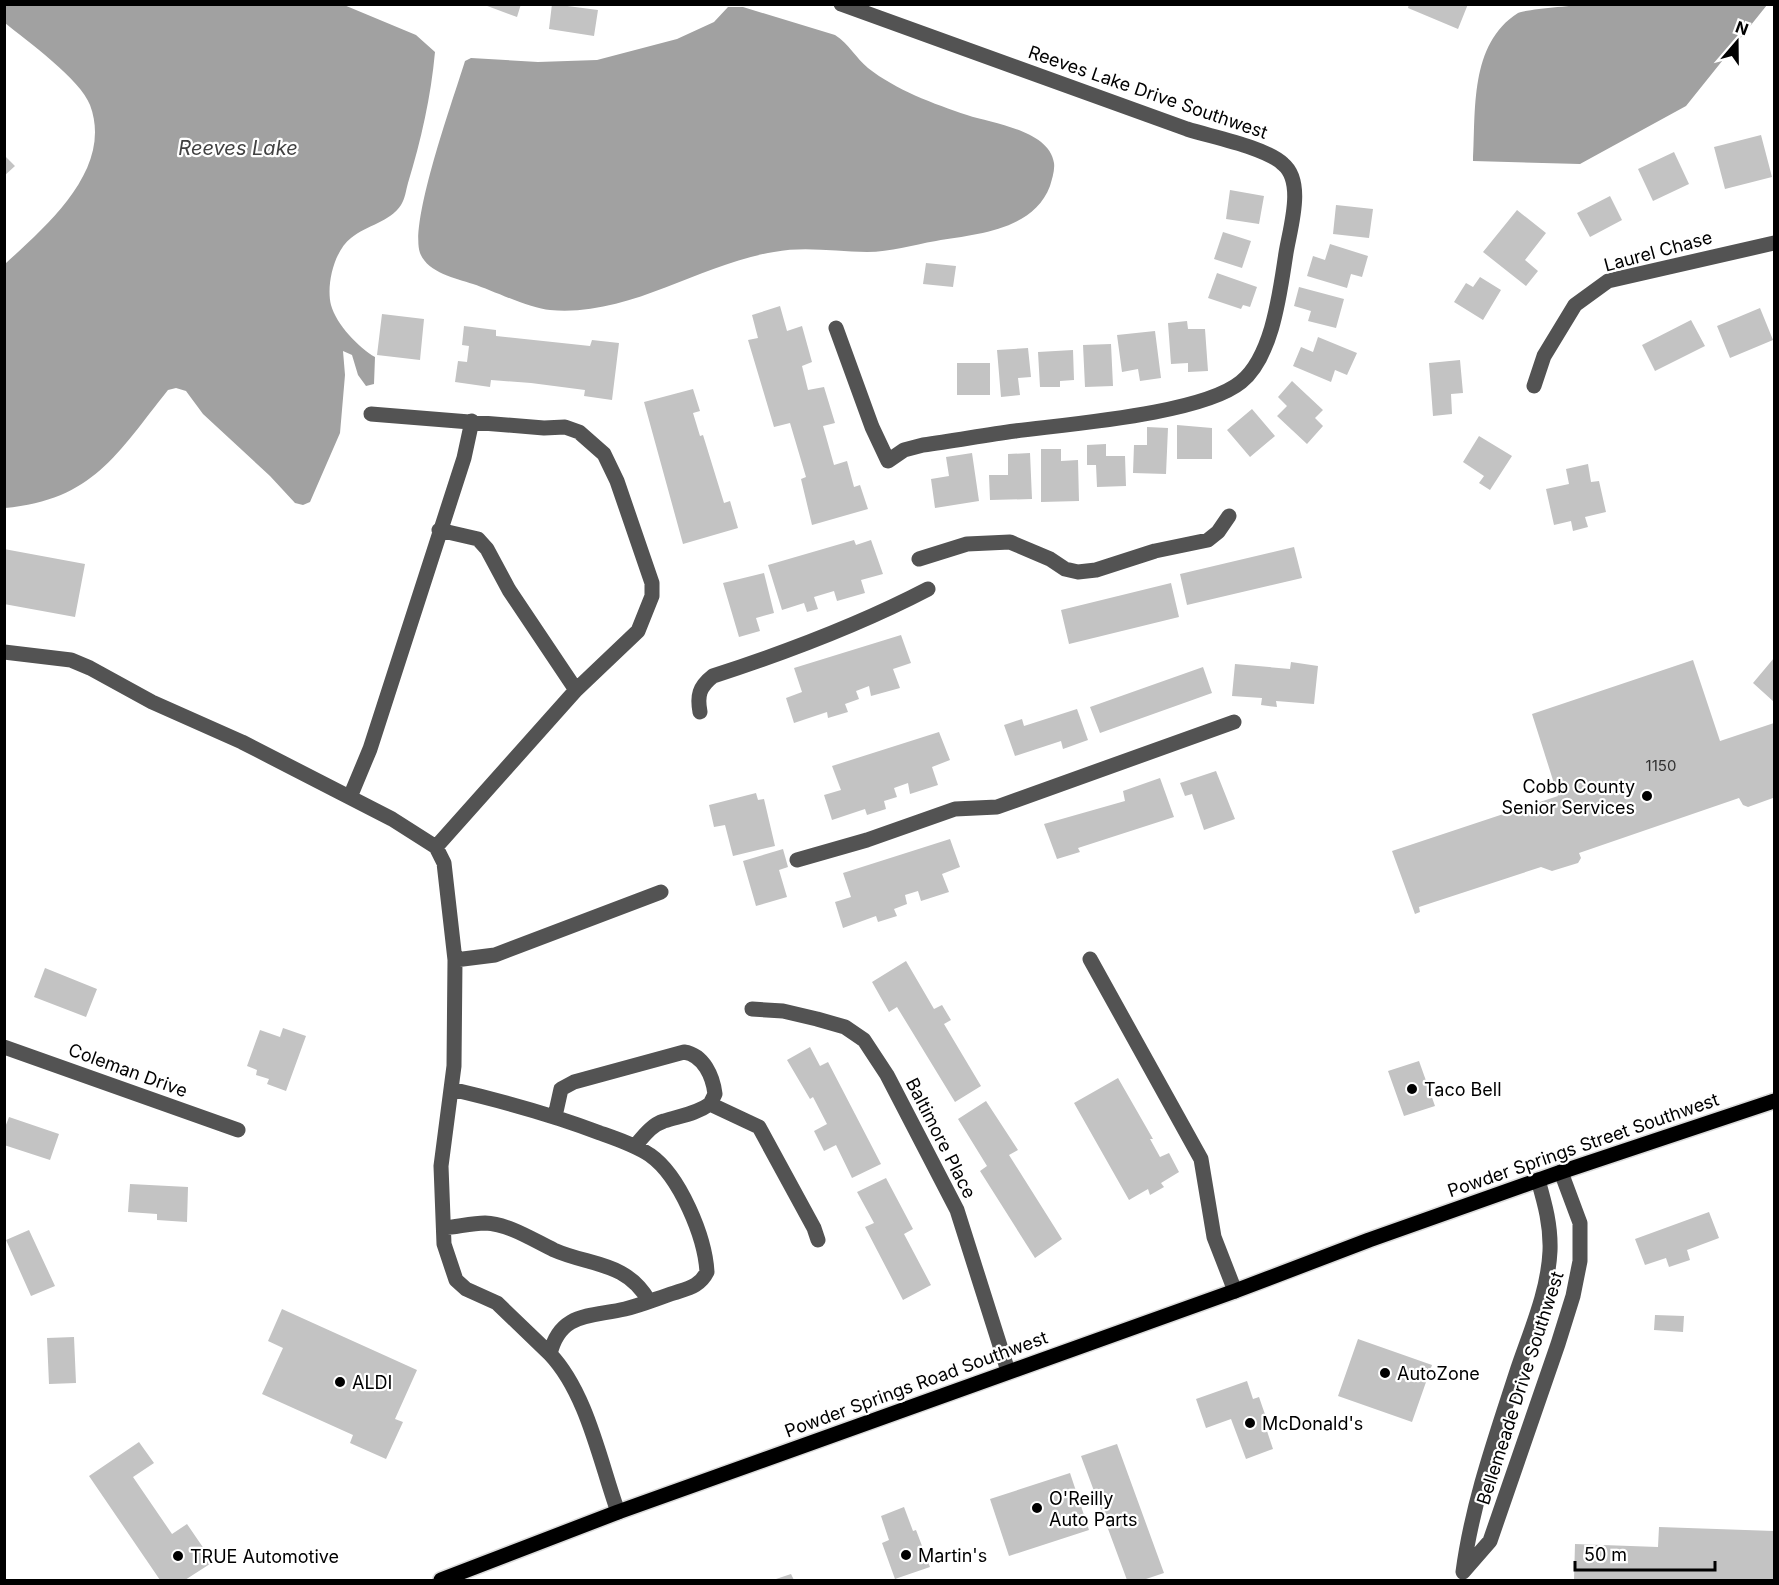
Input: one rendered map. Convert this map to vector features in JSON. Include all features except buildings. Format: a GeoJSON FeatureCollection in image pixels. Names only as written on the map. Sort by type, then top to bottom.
{"type":"FeatureCollection","features":[{"type":"Feature","properties":{"kind":"main road","name":"Powder Springs Street Southwest"},"geometry":{"type":"LineString","coordinates":[[1405,1228],[1561,1172],[1774,1101]]}},
{"type":"Feature","properties":{"kind":"main road","name":"Powder Springs Road Southwest"},"geometry":{"type":"LineString","coordinates":[[441,1581],[618,1512],[1236,1291],[1405,1228]]}},
{"type":"Feature","properties":{"kind":"street","name":"Reeves Lake Drive Southwest"},"geometry":{"type":"LineString","coordinates":[[836,328],[872,426],[888,461],[904,450],[923,446],[1085,423],[1188,404],[1221,394],[1242,382],[1254,367],[1276,311],[1291,222],[1294,184],[1292,172],[1269,154],[1189,129],[841,4]]}},
{"type":"Feature","properties":{"kind":"street","name":"Laurel Chase"},"geometry":{"type":"LineString","coordinates":[[1534,386],[1544,356],[1575,305],[1608,281],[1774,243]]}},
{"type":"Feature","properties":{"kind":"street"},"geometry":{"type":"LineString","coordinates":[[371,414],[544,428],[565,427],[579,432],[604,454],[617,482],[649,569],[652,596],[638,631],[576,690],[436,847]]}},
{"type":"Feature","properties":{"kind":"street"},"geometry":{"type":"LineString","coordinates":[[350,797],[370,749],[464,458],[472,421]]}},
{"type":"Feature","properties":{"kind":"street"},"geometry":{"type":"LineString","coordinates":[[919,559],[968,544],[1010,542],[1050,559],[1065,569],[1078,572],[1096,570],[1155,551],[1208,540],[1218,532],[1229,516]]}},
{"type":"Feature","properties":{"kind":"street"},"geometry":{"type":"LineString","coordinates":[[439,530],[466,534],[478,539],[487,549],[509,590],[576,690]]}},
{"type":"Feature","properties":{"kind":"street"},"geometry":{"type":"LineString","coordinates":[[700,712],[697,697],[704,683],[713,676],[781,654],[884,612],[928,589]]}},
{"type":"Feature","properties":{"kind":"street"},"geometry":{"type":"LineString","coordinates":[[4,652],[71,660],[90,668],[152,702],[242,742],[350,797],[392,819],[436,847],[444,862],[455,960],[454,1066],[441,1166],[444,1244],[456,1280],[466,1289],[496,1302],[561,1366],[575,1390],[618,1512]]}},
{"type":"Feature","properties":{"kind":"street"},"geometry":{"type":"LineString","coordinates":[[797,860],[867,840],[955,809],[997,807],[1234,722]]}},
{"type":"Feature","properties":{"kind":"street"},"geometry":{"type":"LineString","coordinates":[[455,960],[495,955],[662,892]]}},
{"type":"Feature","properties":{"kind":"street"},"geometry":{"type":"LineString","coordinates":[[1090,959],[1201,1159],[1214,1237],[1236,1291]]}},
{"type":"Feature","properties":{"kind":"street","name":"Baltimore Place"},"geometry":{"type":"LineString","coordinates":[[752,1009],[783,1011],[817,1019],[845,1027],[864,1040],[887,1075],[957,1210],[1008,1371]]}},
{"type":"Feature","properties":{"kind":"street","name":"Coleman Drive"},"geometry":{"type":"LineString","coordinates":[[4,1047],[238,1130]]}},
{"type":"Feature","properties":{"kind":"street"},"geometry":{"type":"LineString","coordinates":[[555,1116],[561,1089],[574,1082],[684,1052],[701,1061],[710,1073],[716,1094],[710,1104],[678,1118],[663,1121],[651,1128],[635,1146]]}},
{"type":"Feature","properties":{"kind":"street"},"geometry":{"type":"LineString","coordinates":[[451,1089],[555,1116],[635,1146],[659,1163],[676,1187],[700,1233],[706,1251],[707,1272],[698,1285],[628,1308],[578,1318],[566,1324],[557,1333],[550,1354]]}},
{"type":"Feature","properties":{"kind":"street"},"geometry":{"type":"LineString","coordinates":[[710,1104],[759,1127],[814,1228],[818,1240]]}},
{"type":"Feature","properties":{"kind":"street","name":"Bellemeade Drive Southwest"},"geometry":{"type":"LineString","coordinates":[[1462,1576],[1490,1541],[1573,1296],[1582,1243],[1576,1209],[1561,1172]]}},
{"type":"Feature","properties":{"kind":"street","name":"Bellemeade Drive Southwest"},"geometry":{"type":"LineString","coordinates":[[1462,1576],[1468,1533],[1487,1466],[1543,1295],[1550,1253],[1549,1232],[1538,1180]]}},
{"type":"Feature","properties":{"kind":"street"},"geometry":{"type":"LineString","coordinates":[[444,1228],[485,1223],[500,1226],[556,1250],[608,1265],[635,1282],[649,1301]]}},
{"type":"Feature","properties":{"kind":"water"},"geometry":{"type":"Polygon","coordinates":[[[1587,4],[1767,5],[1686,106],[1580,164],[1473,161],[1478,80],[1491,42],[1502,26],[1518,13],[1587,4]]]}},
{"type":"Feature","properties":{"kind":"water","name":"Reeves Lake"},"geometry":{"type":"Polygon","coordinates":[[[4,5],[344,5],[416,35],[435,52],[425,118],[402,203],[391,216],[351,238],[340,251],[333,269],[330,288],[331,305],[349,335],[375,357],[374,384],[366,386],[358,375],[352,355],[343,351],[345,375],[340,433],[310,502],[303,505],[295,503],[270,476],[203,414],[186,391],[176,388],[168,390],[117,453],[82,484],[60,495],[35,503],[5,508],[5,264],[39,232],[72,194],[93,152],[95,129],[90,105],[85,95],[52,61],[5,23],[4,5]]]}},
{"type":"Feature","properties":{"kind":"water"},"geometry":{"type":"Polygon","coordinates":[[[728,7],[743,7],[835,35],[868,68],[903,90],[954,111],[1005,125],[1031,136],[1050,152],[1054,163],[1050,186],[1042,201],[1031,213],[1002,228],[876,252],[809,249],[774,252],[719,267],[636,298],[608,306],[580,310],[542,309],[443,274],[424,260],[420,253],[418,237],[421,215],[434,159],[465,61],[471,58],[538,62],[597,60],[677,39],[714,22],[728,7]]]}},
{"type":"Feature","properties":{"kind":"place","name":"Cobb County Senior Services"},"geometry":{"type":"Point","coordinates":[1647,796]}},
{"type":"Feature","properties":{"kind":"place","name":"Taco Bell"},"geometry":{"type":"Point","coordinates":[1412,1089]}},
{"type":"Feature","properties":{"kind":"place","name":"AutoZone"},"geometry":{"type":"Point","coordinates":[1385,1373]}},
{"type":"Feature","properties":{"kind":"place","name":"ALDI"},"geometry":{"type":"Point","coordinates":[340,1382]}},
{"type":"Feature","properties":{"kind":"place","name":"McDonald's"},"geometry":{"type":"Point","coordinates":[1250,1423]}},
{"type":"Feature","properties":{"kind":"place","name":"O'Reilly Auto Parts"},"geometry":{"type":"Point","coordinates":[1037,1508]}},
{"type":"Feature","properties":{"kind":"place","name":"Martin's"},"geometry":{"type":"Point","coordinates":[906,1555]}},
{"type":"Feature","properties":{"kind":"place","name":"TRUE Automotive"},"geometry":{"type":"Point","coordinates":[178,1556]}}]}
